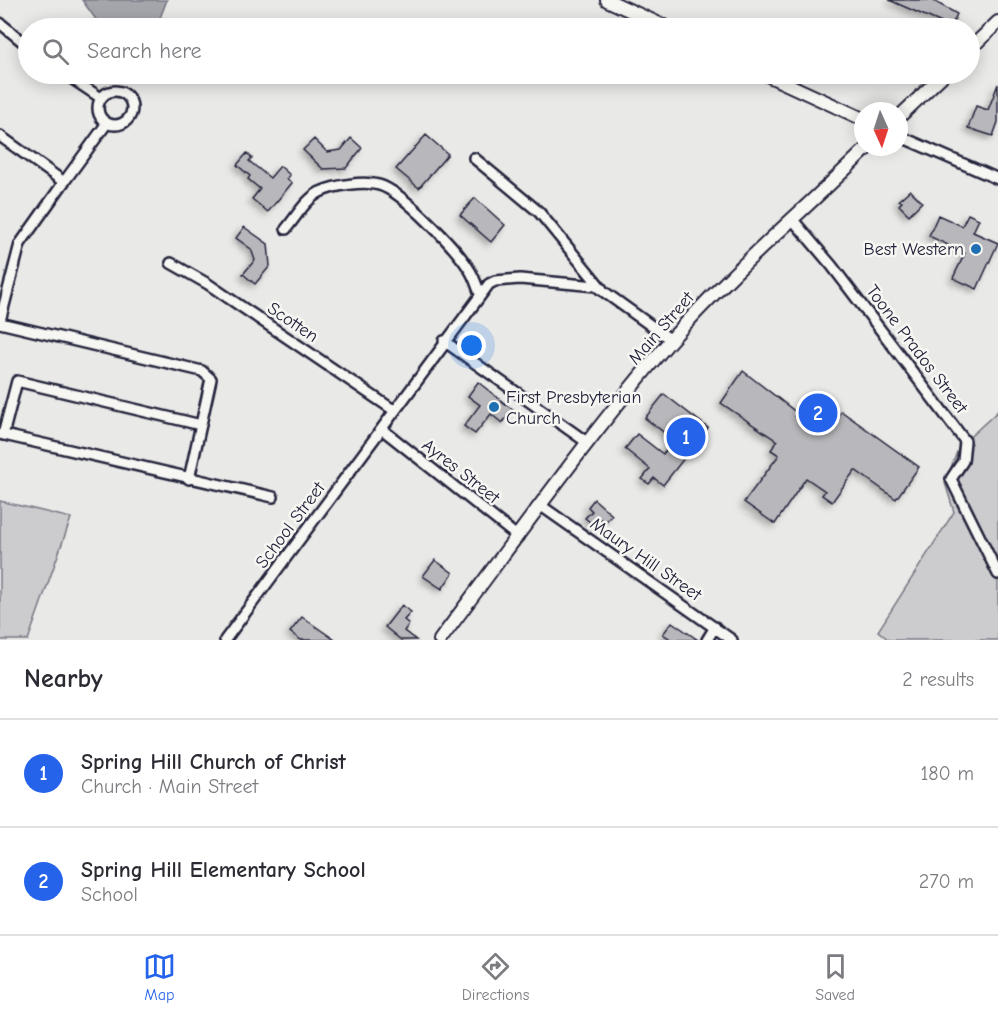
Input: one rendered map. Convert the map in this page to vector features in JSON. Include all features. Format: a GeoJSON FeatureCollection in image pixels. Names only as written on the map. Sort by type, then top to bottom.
{"type":"FeatureCollection","features":[{"type":"Feature","properties":{"kind":"main road"},"geometry":{"type":"LineString","coordinates":[[608,0],[647,18]]}},
{"type":"Feature","properties":{"kind":"main road"},"geometry":{"type":"LineString","coordinates":[[980,38],[998,21]]}},
{"type":"Feature","properties":{"kind":"main road"},"geometry":{"type":"LineString","coordinates":[[787,84],[854,115]]}},
{"type":"Feature","properties":{"kind":"main road"},"geometry":{"type":"LineString","coordinates":[[908,108],[934,84]]}},
{"type":"Feature","properties":{"kind":"main road","name":"Main Street"},"geometry":{"type":"LineString","coordinates":[[440,640],[540,505],[670,340],[728,280],[859,156]]}},
{"type":"Feature","properties":{"kind":"street"},"geometry":{"type":"LineString","coordinates":[[0,23],[18,38]]}},
{"type":"Feature","properties":{"kind":"street"},"geometry":{"type":"LineString","coordinates":[[80,84],[101,98]]}},
{"type":"Feature","properties":{"kind":"street"},"geometry":{"type":"LineString","coordinates":[[110,92],[121,93],[131,106],[125,121],[115,125],[106,123],[98,114],[101,98],[110,92]]}},
{"type":"Feature","properties":{"kind":"street"},"geometry":{"type":"LineString","coordinates":[[106,123],[20,244],[0,322],[202,371],[211,379],[189,479]]}},
{"type":"Feature","properties":{"kind":"street"},"geometry":{"type":"LineString","coordinates":[[0,136],[64,182]]}},
{"type":"Feature","properties":{"kind":"street"},"geometry":{"type":"LineString","coordinates":[[908,140],[996,179]]}},
{"type":"Feature","properties":{"kind":"street"},"geometry":{"type":"LineString","coordinates":[[474,158],[539,212],[604,291],[670,340]]}},
{"type":"Feature","properties":{"kind":"street"},"geometry":{"type":"LineString","coordinates":[[286,229],[310,199],[321,192],[360,183],[380,185],[401,197],[437,230],[469,268],[480,294],[489,284],[505,279],[582,283],[604,291]]}},
{"type":"Feature","properties":{"kind":"street","name":"Toone Prados Street"},"geometry":{"type":"LineString","coordinates":[[793,220],[832,266],[966,441],[963,461],[951,479],[998,574]]}},
{"type":"Feature","properties":{"kind":"street","name":"Scotten"},"geometry":{"type":"LineString","coordinates":[[171,263],[208,284],[395,411]]}},
{"type":"Feature","properties":{"kind":"street","name":"School Street"},"geometry":{"type":"LineString","coordinates":[[225,640],[383,430],[444,341],[480,294]]}},
{"type":"Feature","properties":{"kind":"street"},"geometry":{"type":"LineString","coordinates":[[444,341],[588,443]]}},
{"type":"Feature","properties":{"kind":"street"},"geometry":{"type":"LineString","coordinates":[[201,425],[18,381],[2,434],[273,497]]}},
{"type":"Feature","properties":{"kind":"street","name":"Ayres Street"},"geometry":{"type":"LineString","coordinates":[[383,430],[518,537]]}},
{"type":"Feature","properties":{"kind":"street","name":"Maury Hill Street"},"geometry":{"type":"LineString","coordinates":[[540,505],[732,640]]}},
{"type":"Feature","properties":{"kind":"street"},"geometry":{"type":"LineString","coordinates":[[707,640],[715,627]]}},
{"type":"Feature","properties":{"kind":"shaded area"},"geometry":{"type":"Polygon","coordinates":[[[82,0],[167,0],[160,18],[95,18],[82,0]]]}},
{"type":"Feature","properties":{"kind":"shaded area"},"geometry":{"type":"Polygon","coordinates":[[[998,411],[998,640],[889,640],[878,631],[954,512],[945,483],[959,447],[998,411]]]}},
{"type":"Feature","properties":{"kind":"shaded area"},"geometry":{"type":"Polygon","coordinates":[[[0,501],[71,518],[28,640],[0,640],[0,501]]]}},
{"type":"Feature","properties":{"kind":"building"},"geometry":{"type":"Polygon","coordinates":[[[889,0],[932,0],[957,14],[955,18],[930,18],[889,0]]]}},
{"type":"Feature","properties":{"kind":"building"},"geometry":{"type":"Polygon","coordinates":[[[998,84],[998,122],[993,136],[968,128],[976,106],[988,110],[998,84]]]}},
{"type":"Feature","properties":{"kind":"building"},"geometry":{"type":"Polygon","coordinates":[[[426,135],[448,154],[419,188],[396,169],[426,135]]]}},
{"type":"Feature","properties":{"kind":"building"},"geometry":{"type":"Polygon","coordinates":[[[351,138],[362,148],[346,168],[323,169],[303,150],[314,139],[327,152],[341,150],[351,138]]]}},
{"type":"Feature","properties":{"kind":"building"},"geometry":{"type":"Polygon","coordinates":[[[247,153],[252,158],[249,161],[270,178],[280,166],[290,175],[287,179],[292,183],[268,212],[252,199],[260,189],[237,165],[247,153]]]}},
{"type":"Feature","properties":{"kind":"building"},"geometry":{"type":"Polygon","coordinates":[[[910,190],[922,202],[909,215],[899,205],[902,202],[899,200],[910,190]]]}},
{"type":"Feature","properties":{"kind":"building"},"geometry":{"type":"Polygon","coordinates":[[[475,198],[505,225],[491,242],[460,215],[475,198]]]}},
{"type":"Feature","properties":{"kind":"building","name":"Best Western"},"geometry":{"type":"Polygon","coordinates":[[[968,214],[979,219],[973,232],[998,243],[977,289],[953,278],[965,253],[929,236],[938,215],[962,226],[968,214]]]}},
{"type":"Feature","properties":{"kind":"building"},"geometry":{"type":"Polygon","coordinates":[[[244,227],[268,244],[270,266],[255,284],[243,274],[255,260],[251,249],[236,238],[244,227]]]}},
{"type":"Feature","properties":{"kind":"building"},"geometry":{"type":"Polygon","coordinates":[[[743,371],[797,413],[795,416],[810,427],[824,408],[837,417],[841,411],[919,467],[896,499],[855,470],[832,502],[822,495],[825,491],[806,478],[775,524],[744,502],[779,455],[771,450],[777,441],[721,403],[743,371]]]}},
{"type":"Feature","properties":{"kind":"building","name":"First Presbyterian Church"},"geometry":{"type":"Polygon","coordinates":[[[478,382],[513,410],[502,423],[491,414],[475,434],[464,426],[480,405],[468,396],[478,382]]]}},
{"type":"Feature","properties":{"kind":"building"},"geometry":{"type":"Polygon","coordinates":[[[664,394],[708,428],[663,485],[654,478],[649,484],[642,479],[650,469],[625,449],[637,434],[663,454],[674,440],[645,418],[664,394]]]}},
{"type":"Feature","properties":{"kind":"building"},"geometry":{"type":"Polygon","coordinates":[[[594,499],[612,515],[605,522],[601,519],[595,526],[585,518],[592,511],[588,507],[594,499]]]}},
{"type":"Feature","properties":{"kind":"building"},"geometry":{"type":"Polygon","coordinates":[[[435,560],[453,573],[442,589],[423,576],[435,560]]]}},
{"type":"Feature","properties":{"kind":"building"},"geometry":{"type":"Polygon","coordinates":[[[402,605],[411,612],[404,620],[409,624],[404,631],[416,640],[401,640],[385,627],[402,605]]]}},
{"type":"Feature","properties":{"kind":"building"},"geometry":{"type":"Polygon","coordinates":[[[302,617],[335,640],[301,640],[290,632],[302,617]]]}},
{"type":"Feature","properties":{"kind":"building"},"geometry":{"type":"Polygon","coordinates":[[[672,622],[698,640],[672,640],[663,634],[672,622]]]}},
{"type":"Feature","properties":{"kind":"place","name":"Best Western"},"geometry":{"type":"Point","coordinates":[976,249]}},
{"type":"Feature","properties":{"kind":"place","name":"First Presbyterian Church"},"geometry":{"type":"Point","coordinates":[494,407]}},
{"type":"Feature","properties":{"kind":"place","name":"Spring Hill Elementary School"},"geometry":{"type":"Point","coordinates":[818,413]}},
{"type":"Feature","properties":{"kind":"place","name":"Spring Hill Church of Christ"},"geometry":{"type":"Point","coordinates":[686,437]}}]}
